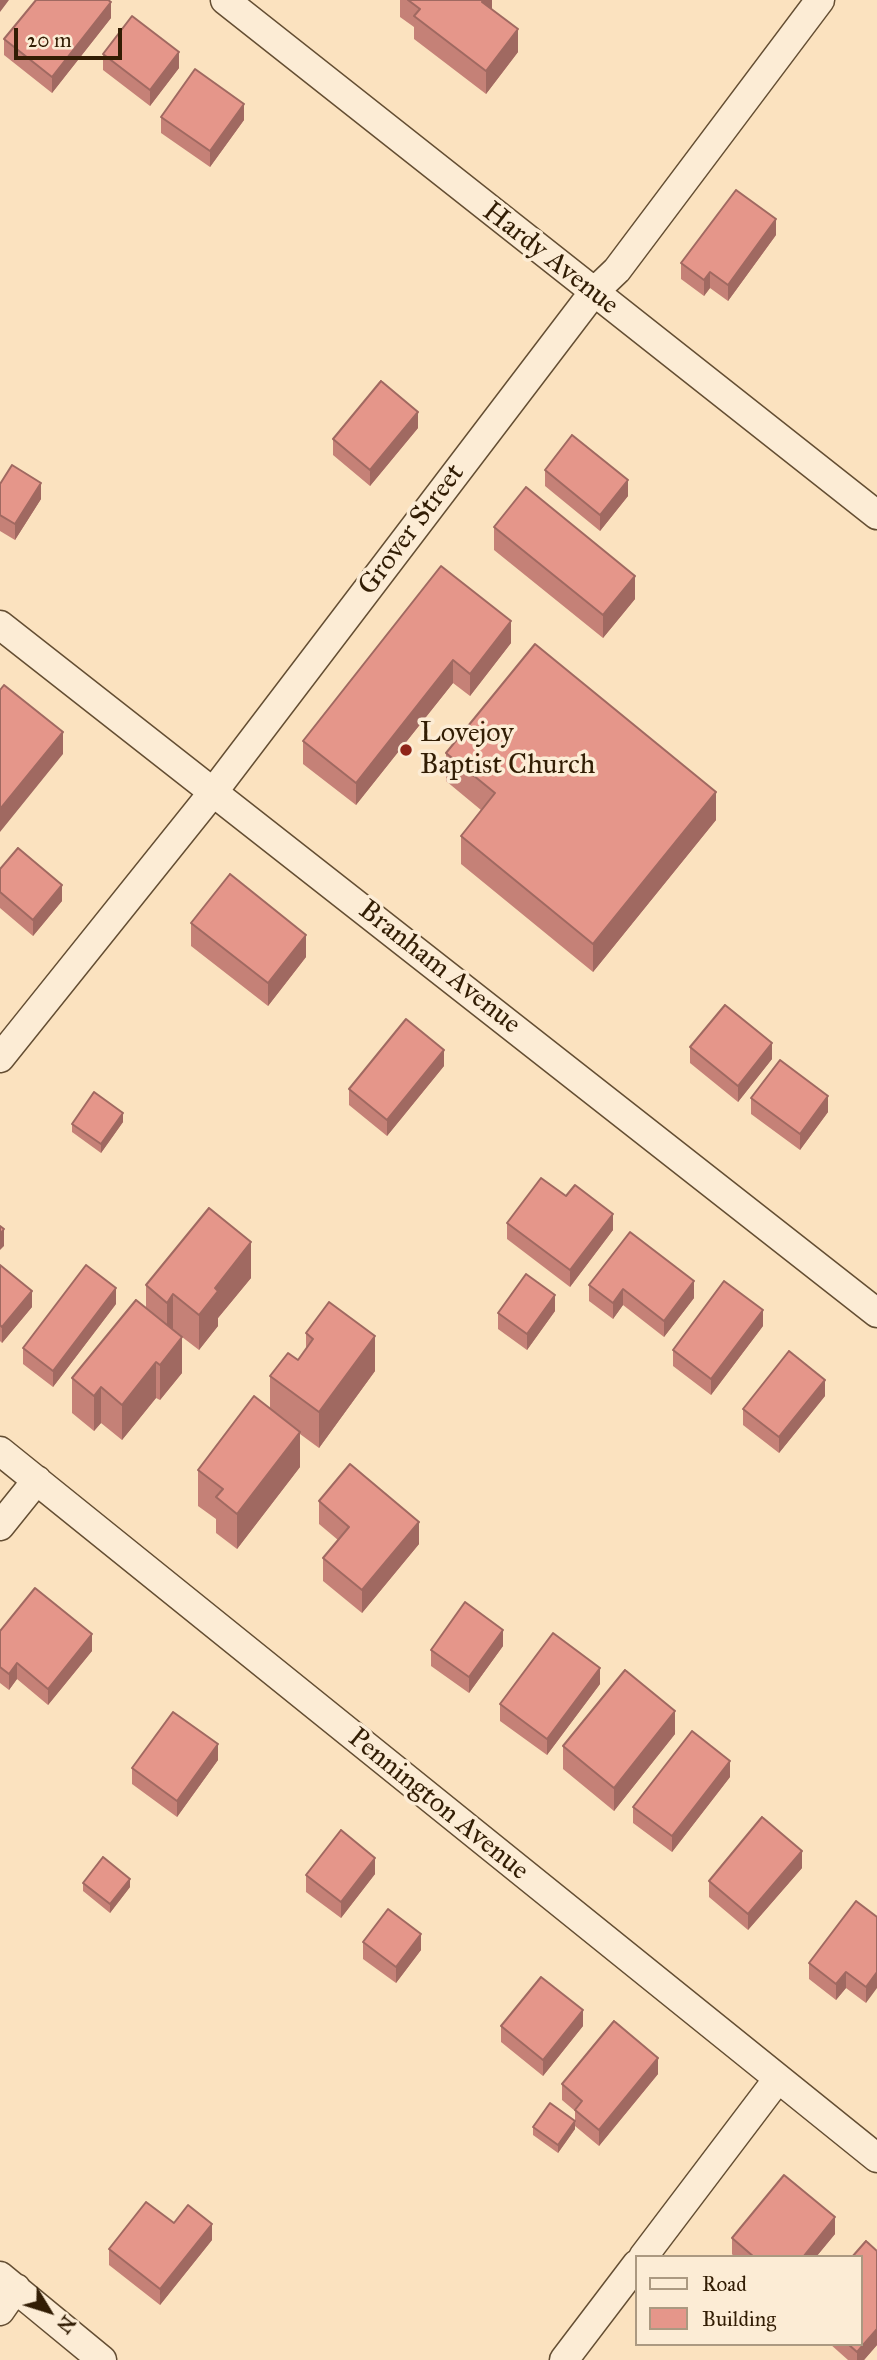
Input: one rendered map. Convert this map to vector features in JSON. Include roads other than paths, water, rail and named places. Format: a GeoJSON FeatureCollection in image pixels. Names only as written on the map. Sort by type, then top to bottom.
{"type":"FeatureCollection","features":[{"type":"Feature","properties":{"kind":"street","name":"Hardy Avenue"},"geometry":{"type":"LineString","coordinates":[[225,0],[877,515]]}},
{"type":"Feature","properties":{"kind":"street","name":"Grover Street"},"geometry":{"type":"LineString","coordinates":[[0,1058],[214,791],[593,293],[617,270],[820,0]]}},
{"type":"Feature","properties":{"kind":"street","name":"Branham Avenue"},"geometry":{"type":"LineString","coordinates":[[0,625],[877,1313]]}},
{"type":"Feature","properties":{"kind":"street","name":"Pennington Avenue"},"geometry":{"type":"LineString","coordinates":[[0,1451],[877,2158]]}},
{"type":"Feature","properties":{"kind":"street"},"geometry":{"type":"LineString","coordinates":[[0,1526],[37,1480]]}},
{"type":"Feature","properties":{"kind":"street"},"geometry":{"type":"LineString","coordinates":[[645,2255],[777,2080]]}},
{"type":"Feature","properties":{"kind":"street"},"geometry":{"type":"LineString","coordinates":[[564,2360],[636,2265]]}},
{"type":"Feature","properties":{"kind":"street"},"geometry":{"type":"LineString","coordinates":[[0,2311],[8,2282],[102,2360]]}},
{"type":"Feature","properties":{"kind":"place","name":"Lovejoy Baptist Church"},"geometry":{"type":"Point","coordinates":[406,750]}}]}
